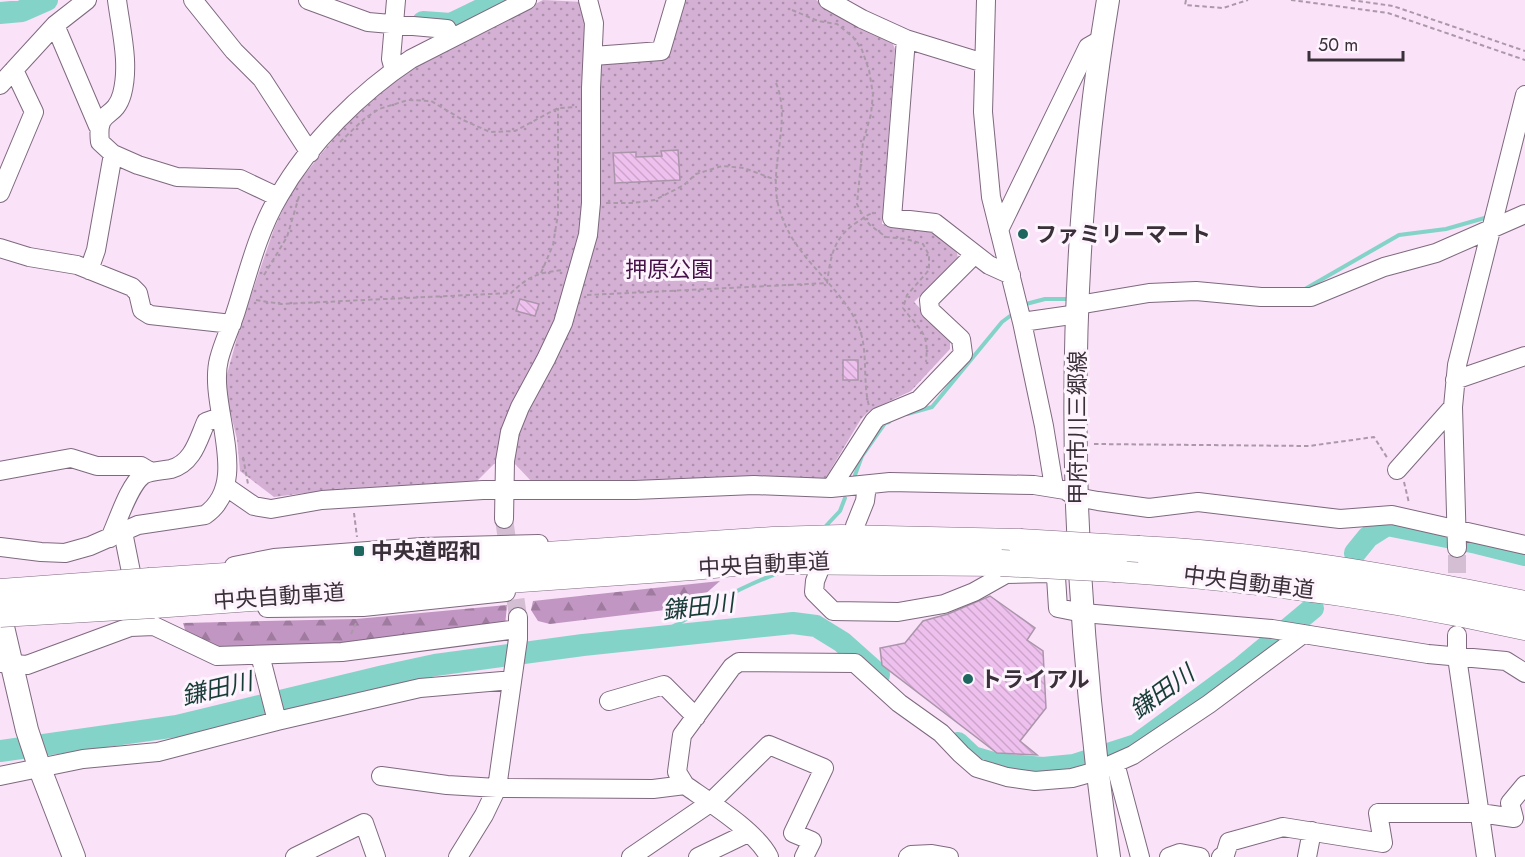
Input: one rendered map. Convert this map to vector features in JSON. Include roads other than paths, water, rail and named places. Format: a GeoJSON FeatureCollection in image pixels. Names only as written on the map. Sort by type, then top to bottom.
{"type":"FeatureCollection","features":[{"type":"Feature","properties":{"kind":"highway","name":"中央自動車道"},"geometry":{"type":"LineString","coordinates":[[0,614],[149,604],[751,552],[848,532],[1179,551],[1255,559],[1372,576],[1525,604]]}},
{"type":"Feature","properties":{"kind":"highway","name":"中央自動車道"},"geometry":{"type":"LineString","coordinates":[[751,552],[821,566],[1001,563],[1252,580],[1392,601],[1525,627]]}},
{"type":"Feature","properties":{"kind":"highway","name":"中央自動車道"},"geometry":{"type":"LineString","coordinates":[[0,592],[149,604]]}},
{"type":"Feature","properties":{"kind":"main road","name":"甲府市川三郷線"},"geometry":{"type":"LineString","coordinates":[[1108,0],[1084,180],[1078,310],[1076,497],[1083,613],[1106,767],[1110,857]]}},
{"type":"Feature","properties":{"kind":"main road"},"geometry":{"type":"LineString","coordinates":[[0,614],[6,664],[39,766],[74,857]]}},
{"type":"Feature","properties":{"kind":"street"},"geometry":{"type":"LineString","coordinates":[[0,85],[55,25],[87,0]]}},
{"type":"Feature","properties":{"kind":"street"},"geometry":{"type":"LineString","coordinates":[[98,126],[102,118],[115,110],[127,72],[117,0]]}},
{"type":"Feature","properties":{"kind":"street"},"geometry":{"type":"LineString","coordinates":[[193,0],[234,51],[262,79],[310,153]]}},
{"type":"Feature","properties":{"kind":"street"},"geometry":{"type":"LineString","coordinates":[[308,0],[368,22],[394,15],[447,29],[452,38]]}},
{"type":"Feature","properties":{"kind":"street"},"geometry":{"type":"LineString","coordinates":[[0,548],[65,553],[90,546],[138,525],[205,515],[213,509],[225,486],[227,457],[217,395],[219,359],[252,258],[278,196],[310,153],[347,111],[394,70],[527,0]]}},
{"type":"Feature","properties":{"kind":"street"},"geometry":{"type":"LineString","coordinates":[[504,519],[505,460],[510,432],[520,407],[563,323],[573,295],[588,235],[591,203],[594,23],[588,0]]}},
{"type":"Feature","properties":{"kind":"street"},"geometry":{"type":"LineString","coordinates":[[593,56],[662,51],[676,0]]}},
{"type":"Feature","properties":{"kind":"street"},"geometry":{"type":"LineString","coordinates":[[828,0],[906,39],[984,63]]}},
{"type":"Feature","properties":{"kind":"street"},"geometry":{"type":"LineString","coordinates":[[986,0],[983,112],[991,197],[1022,322],[1054,487]]}},
{"type":"Feature","properties":{"kind":"street"},"geometry":{"type":"LineString","coordinates":[[394,15],[391,59],[394,70]]}},
{"type":"Feature","properties":{"kind":"street"},"geometry":{"type":"LineString","coordinates":[[55,25],[98,126],[100,142],[113,154],[138,165],[177,177],[240,179],[278,196]]}},
{"type":"Feature","properties":{"kind":"street"},"geometry":{"type":"LineString","coordinates":[[906,39],[892,218],[934,223],[989,266],[1011,275]]}},
{"type":"Feature","properties":{"kind":"street"},"geometry":{"type":"LineString","coordinates":[[999,230],[1088,47],[1102,39]]}},
{"type":"Feature","properties":{"kind":"street"},"geometry":{"type":"LineString","coordinates":[[0,193],[34,112],[14,70]]}},
{"type":"Feature","properties":{"kind":"street"},"geometry":{"type":"LineString","coordinates":[[1456,535],[1453,407],[1457,365],[1525,95]]}},
{"type":"Feature","properties":{"kind":"street"},"geometry":{"type":"LineString","coordinates":[[89,270],[96,250],[113,154]]}},
{"type":"Feature","properties":{"kind":"street"},"geometry":{"type":"LineString","coordinates":[[1022,322],[1149,293],[1196,291],[1262,297],[1311,297],[1384,267],[1436,253],[1525,214]]}},
{"type":"Feature","properties":{"kind":"street"},"geometry":{"type":"LineString","coordinates":[[0,248],[29,257],[77,265],[132,287],[138,292],[142,310],[150,315],[232,324]]}},
{"type":"Feature","properties":{"kind":"street"},"geometry":{"type":"LineString","coordinates":[[831,489],[874,421],[878,417],[919,400],[963,354],[961,339],[930,310],[929,300],[975,254]]}},
{"type":"Feature","properties":{"kind":"street"},"geometry":{"type":"LineString","coordinates":[[1455,380],[1525,356]]}},
{"type":"Feature","properties":{"kind":"street"},"geometry":{"type":"LineString","coordinates":[[1397,470],[1453,407]]}},
{"type":"Feature","properties":{"kind":"street"},"geometry":{"type":"LineString","coordinates":[[220,417],[206,422],[186,463],[151,472],[143,476],[134,486],[117,535],[149,604],[153,626],[217,656],[342,652],[518,628],[497,788],[484,815],[458,857]]}},
{"type":"Feature","properties":{"kind":"street"},"geometry":{"type":"LineString","coordinates":[[0,471],[71,458],[97,466],[141,466],[151,472]]}},
{"type":"Feature","properties":{"kind":"street"},"geometry":{"type":"LineString","coordinates":[[225,486],[254,506],[271,509],[322,500],[504,491],[635,490],[754,485],[831,489],[890,482],[1054,487],[1065,490],[1076,497],[1149,508],[1198,502],[1340,519],[1392,516],[1412,519],[1456,535],[1525,545]]}},
{"type":"Feature","properties":{"kind":"street"},"geometry":{"type":"LineString","coordinates":[[848,532],[865,501],[867,485]]}},
{"type":"Feature","properties":{"kind":"street"},"geometry":{"type":"LineString","coordinates":[[6,664],[27,665],[130,627],[149,604],[274,558],[422,547],[533,544],[691,557]]}},
{"type":"Feature","properties":{"kind":"street"},"geometry":{"type":"LineString","coordinates":[[149,604],[310,609],[363,607],[462,597],[691,557]]}},
{"type":"Feature","properties":{"kind":"street"},"geometry":{"type":"LineString","coordinates":[[821,566],[815,581],[814,592],[833,611],[898,612],[944,604],[974,592],[1006,574],[1048,573],[1056,578],[1058,608],[1083,613],[1272,629],[1457,657],[1506,662],[1525,673]]}},
{"type":"Feature","properties":{"kind":"street"},"geometry":{"type":"LineString","coordinates":[[769,857],[748,833],[685,785],[676,772],[682,735],[732,667],[739,662],[855,663],[899,703],[941,734],[977,768],[1007,777],[1035,781],[1072,778],[1106,767],[1132,755],[1209,704],[1303,634]]}},
{"type":"Feature","properties":{"kind":"street"},"geometry":{"type":"LineString","coordinates":[[1457,635],[1457,657],[1486,857]]}},
{"type":"Feature","properties":{"kind":"street"},"geometry":{"type":"LineString","coordinates":[[260,655],[278,721]]}},
{"type":"Feature","properties":{"kind":"street"},"geometry":{"type":"LineString","coordinates":[[0,776],[39,766],[83,759],[158,752],[420,688],[512,677]]}},
{"type":"Feature","properties":{"kind":"street"},"geometry":{"type":"LineString","coordinates":[[609,701],[664,684],[696,717]]}},
{"type":"Feature","properties":{"kind":"street"},"geometry":{"type":"LineString","coordinates":[[631,857],[710,803],[769,745],[824,768],[794,832],[812,841],[804,857]]}},
{"type":"Feature","properties":{"kind":"street"},"geometry":{"type":"LineString","coordinates":[[1106,767],[1140,857]]}},
{"type":"Feature","properties":{"kind":"street"},"geometry":{"type":"LineString","coordinates":[[381,776],[447,785],[497,788],[653,789],[685,785]]}},
{"type":"Feature","properties":{"kind":"street"},"geometry":{"type":"LineString","coordinates":[[1221,857],[1225,855],[1229,842],[1283,827],[1383,843],[1378,813],[1480,813],[1514,818],[1510,803],[1525,785]]}},
{"type":"Feature","properties":{"kind":"street"},"geometry":{"type":"LineString","coordinates":[[295,857],[364,823],[376,857]]}},
{"type":"Feature","properties":{"kind":"street"},"geometry":{"type":"LineString","coordinates":[[1307,857],[1312,831]]}},
{"type":"Feature","properties":{"kind":"street"},"geometry":{"type":"LineString","coordinates":[[698,857],[748,833]]}},
{"type":"Feature","properties":{"kind":"street"},"geometry":{"type":"LineString","coordinates":[[1169,857],[1180,853],[1200,857]]}},
{"type":"Feature","properties":{"kind":"street"},"geometry":{"type":"LineString","coordinates":[[908,857],[932,854],[949,857]]}},
{"type":"Feature","properties":{"kind":"waterway"},"geometry":{"type":"LineString","coordinates":[[0,13],[22,11],[47,0]]}},
{"type":"Feature","properties":{"kind":"waterway"},"geometry":{"type":"LineString","coordinates":[[423,22],[451,24],[500,0]]}},
{"type":"Feature","properties":{"kind":"waterway"},"geometry":{"type":"LineString","coordinates":[[1305,289],[1399,235],[1446,229],[1488,217]]}},
{"type":"Feature","properties":{"kind":"waterway"},"geometry":{"type":"LineString","coordinates":[[1026,304],[1045,299],[1067,299]]}},
{"type":"Feature","properties":{"kind":"waterway"},"geometry":{"type":"LineString","coordinates":[[907,414],[932,407],[1002,322],[1010,316]]}},
{"type":"Feature","properties":{"kind":"waterway"},"geometry":{"type":"LineString","coordinates":[[855,475],[862,456],[885,423],[889,422]]}},
{"type":"Feature","properties":{"kind":"waterway"},"geometry":{"type":"LineString","coordinates":[[823,529],[840,511],[845,498]]}},
{"type":"Feature","properties":{"kind":"waterway","name":"鎌田川"},"geometry":{"type":"LineString","coordinates":[[1355,553],[1368,537],[1387,525],[1525,555]]}},
{"type":"Feature","properties":{"kind":"waterway"},"geometry":{"type":"LineString","coordinates":[[656,637],[733,593],[781,572]]}},
{"type":"Feature","properties":{"kind":"waterway","name":"鎌田川"},"geometry":{"type":"LineString","coordinates":[[958,743],[973,757],[997,764],[1043,768],[1074,765],[1136,745],[1242,667],[1313,608]]}},
{"type":"Feature","properties":{"kind":"waterway","name":"鎌田川"},"geometry":{"type":"LineString","coordinates":[[0,751],[177,726],[435,665],[583,645],[793,623],[816,626],[842,642],[879,675]]}},
{"type":"Feature","properties":{"kind":"tunnel"},"geometry":{"type":"LineString","coordinates":[[504,519],[518,617]]}},
{"type":"Feature","properties":{"kind":"tunnel"},"geometry":{"type":"LineString","coordinates":[[1457,548],[1457,600]]}},
{"type":"Feature","properties":{"kind":"place","name":"ファミリーマート"},"geometry":{"type":"Point","coordinates":[1023,234]}},
{"type":"Feature","properties":{"kind":"place","name":"中央道昭和"},"geometry":{"type":"Point","coordinates":[359,551]}},
{"type":"Feature","properties":{"kind":"place","name":"トライアル"},"geometry":{"type":"Point","coordinates":[968,679]}},
{"type":"Feature","properties":{"kind":"park label","name":"押原公園"},"geometry":{"type":"Point","coordinates":[669,269]}}]}
